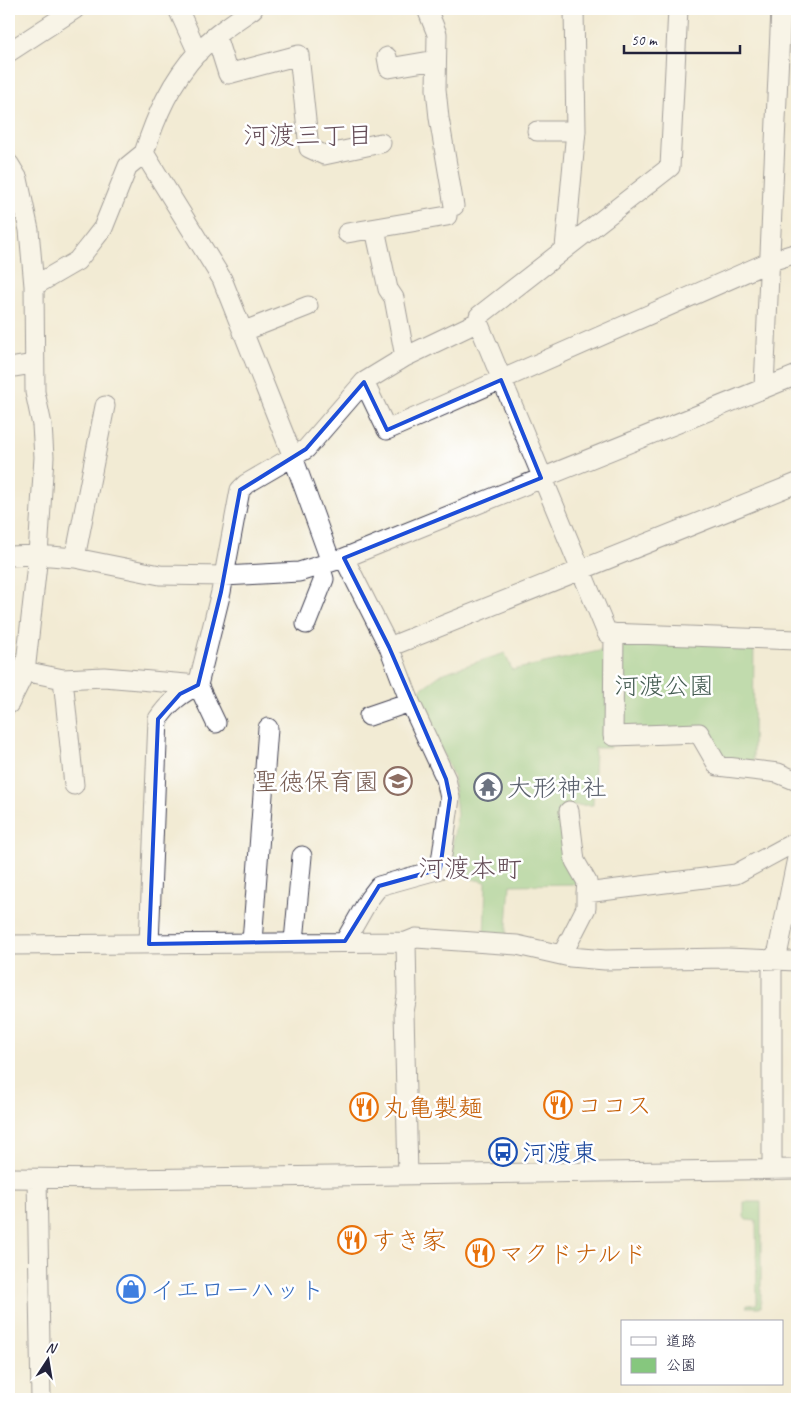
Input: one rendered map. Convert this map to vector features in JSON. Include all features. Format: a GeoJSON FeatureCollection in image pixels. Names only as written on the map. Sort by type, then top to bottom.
{"type":"FeatureCollection","features":[{"type":"Feature","properties":{"kind":"street"},"geometry":{"type":"LineString","coordinates":[[9,52],[75,9]]}},
{"type":"Feature","properties":{"kind":"street"},"geometry":{"type":"LineString","coordinates":[[178,9],[198,52]]}},
{"type":"Feature","properties":{"kind":"street"},"geometry":{"type":"LineString","coordinates":[[34,286],[76,261],[89,246],[102,228],[128,166],[144,153],[156,116],[168,94],[198,52],[216,36],[253,9]]}},
{"type":"Feature","properties":{"kind":"street"},"geometry":{"type":"LineString","coordinates":[[347,233],[376,229],[450,211],[439,118],[436,60],[437,34],[427,9]]}},
{"type":"Feature","properties":{"kind":"street"},"geometry":{"type":"LineString","coordinates":[[564,248],[576,131],[574,9]]}},
{"type":"Feature","properties":{"kind":"street"},"geometry":{"type":"LineString","coordinates":[[678,9],[670,167],[479,316],[478,322],[541,478],[607,633],[797,640]]}},
{"type":"Feature","properties":{"kind":"street"},"geometry":{"type":"LineString","coordinates":[[764,387],[781,9]]}},
{"type":"Feature","properties":{"kind":"street"},"geometry":{"type":"LineString","coordinates":[[216,36],[228,74],[299,55],[309,148],[324,155],[381,143]]}},
{"type":"Feature","properties":{"kind":"street"},"geometry":{"type":"LineString","coordinates":[[387,57],[389,68],[436,60]]}},
{"type":"Feature","properties":{"kind":"street"},"geometry":{"type":"LineString","coordinates":[[537,131],[576,131]]}},
{"type":"Feature","properties":{"kind":"street"},"geometry":{"type":"LineString","coordinates":[[144,153],[222,279],[293,457],[332,562],[389,647],[410,702],[446,779],[450,798],[440,869],[379,886],[369,898],[345,941]]}},
{"type":"Feature","properties":{"kind":"street"},"geometry":{"type":"LineString","coordinates":[[9,164],[18,179],[29,230],[34,286],[33,364],[35,392],[42,425],[44,457],[38,555],[9,704]]}},
{"type":"Feature","properties":{"kind":"street"},"geometry":{"type":"LineString","coordinates":[[376,229],[388,289],[394,298],[405,357]]}},
{"type":"Feature","properties":{"kind":"street"},"geometry":{"type":"LineString","coordinates":[[364,382],[387,430],[771,261],[797,253]]}},
{"type":"Feature","properties":{"kind":"street"},"geometry":{"type":"LineString","coordinates":[[242,332],[308,306]]}},
{"type":"Feature","properties":{"kind":"street"},"geometry":{"type":"LineString","coordinates":[[216,723],[198,685],[224,576],[240,490],[246,484],[306,449],[364,382],[405,357],[478,322]]}},
{"type":"Feature","properties":{"kind":"street"},"geometry":{"type":"LineString","coordinates":[[9,368],[33,364]]}},
{"type":"Feature","properties":{"kind":"street"},"geometry":{"type":"LineString","coordinates":[[9,556],[38,555],[75,558],[160,575],[224,576],[278,574],[332,562],[797,375]]}},
{"type":"Feature","properties":{"kind":"street"},"geometry":{"type":"LineString","coordinates":[[75,558],[105,406]]}},
{"type":"Feature","properties":{"kind":"street"},"geometry":{"type":"LineString","coordinates":[[389,647],[797,483]]}},
{"type":"Feature","properties":{"kind":"street"},"geometry":{"type":"LineString","coordinates":[[306,624],[332,562]]}},
{"type":"Feature","properties":{"kind":"street"},"geometry":{"type":"LineString","coordinates":[[614,633],[613,736],[700,733],[718,766],[778,773],[797,781]]}},
{"type":"Feature","properties":{"kind":"street"},"geometry":{"type":"LineString","coordinates":[[17,670],[62,679],[104,677],[198,685]]}},
{"type":"Feature","properties":{"kind":"street"},"geometry":{"type":"LineString","coordinates":[[62,679],[74,785]]}},
{"type":"Feature","properties":{"kind":"street"},"geometry":{"type":"LineString","coordinates":[[149,944],[158,719],[167,706],[180,694],[198,685]]}},
{"type":"Feature","properties":{"kind":"street"},"geometry":{"type":"LineString","coordinates":[[369,716],[410,702]]}},
{"type":"Feature","properties":{"kind":"street"},"geometry":{"type":"LineString","coordinates":[[252,942],[268,728]]}},
{"type":"Feature","properties":{"kind":"street"},"geometry":{"type":"LineString","coordinates":[[562,955],[586,908],[587,882],[575,862],[569,811]]}},
{"type":"Feature","properties":{"kind":"street"},"geometry":{"type":"LineString","coordinates":[[586,893],[736,874],[797,840]]}},
{"type":"Feature","properties":{"kind":"street"},"geometry":{"type":"LineString","coordinates":[[294,941],[302,856]]}},
{"type":"Feature","properties":{"kind":"street"},"geometry":{"type":"LineString","coordinates":[[772,1170],[772,960],[778,951],[797,858]]}},
{"type":"Feature","properties":{"kind":"street"},"geometry":{"type":"LineString","coordinates":[[9,945],[294,941],[406,942],[416,938],[517,945],[562,955],[605,960],[678,958],[797,961]]}},
{"type":"Feature","properties":{"kind":"street"},"geometry":{"type":"LineString","coordinates":[[406,942],[407,995],[404,1012],[408,1175]]}},
{"type":"Feature","properties":{"kind":"street"},"geometry":{"type":"LineString","coordinates":[[9,1178],[408,1175],[797,1169]]}},
{"type":"Feature","properties":{"kind":"street"},"geometry":{"type":"LineString","coordinates":[[37,1179],[41,1399]]}},
{"type":"Feature","properties":{"kind":"highlighted area"},"geometry":{"type":"Polygon","coordinates":[[[501,380],[541,478],[344,558],[389,647],[446,779],[450,798],[440,869],[379,886],[345,941],[149,944],[158,719],[180,694],[198,685],[221,592],[240,490],[306,449],[364,382],[387,430],[501,380]]]}},
{"type":"Feature","properties":{"kind":"green space","name":"河渡公園"},"geometry":{"type":"Polygon","coordinates":[[[614,633],[754,638],[753,771],[718,766],[699,733],[613,736],[614,633]]]}},
{"type":"Feature","properties":{"kind":"green space"},"geometry":{"type":"Polygon","coordinates":[[[608,649],[610,748],[595,748],[593,805],[563,806],[582,884],[510,885],[506,939],[484,937],[486,882],[467,878],[469,865],[450,861],[457,815],[453,776],[415,693],[443,673],[505,653],[512,670],[608,649]]]}},
{"type":"Feature","properties":{"kind":"green space"},"geometry":{"type":"Polygon","coordinates":[[[744,1202],[761,1202],[761,1307],[746,1307],[747,1305],[757,1304],[756,1221],[746,1220],[744,1217],[744,1202]]]}},
{"type":"Feature","properties":{"kind":"place","name":"聖徳保育園"},"geometry":{"type":"Point","coordinates":[398,781]}},
{"type":"Feature","properties":{"kind":"place","name":"大形神社"},"geometry":{"type":"Point","coordinates":[488,787]}},
{"type":"Feature","properties":{"kind":"place","name":"ココス"},"geometry":{"type":"Point","coordinates":[558,1105]}},
{"type":"Feature","properties":{"kind":"place","name":"丸亀製麺"},"geometry":{"type":"Point","coordinates":[364,1107]}},
{"type":"Feature","properties":{"kind":"place","name":"河渡東"},"geometry":{"type":"Point","coordinates":[503,1152]}},
{"type":"Feature","properties":{"kind":"place","name":"すき家"},"geometry":{"type":"Point","coordinates":[352,1240]}},
{"type":"Feature","properties":{"kind":"place","name":"マクドナルド"},"geometry":{"type":"Point","coordinates":[480,1253]}},
{"type":"Feature","properties":{"kind":"place","name":"イエローハット"},"geometry":{"type":"Point","coordinates":[131,1289]}},
{"type":"Feature","properties":{"kind":"district","name":"河渡三丁目"},"geometry":{"type":"Point","coordinates":[308,135]}},
{"type":"Feature","properties":{"kind":"district","name":"河渡本町"},"geometry":{"type":"Point","coordinates":[470,868]}}]}
